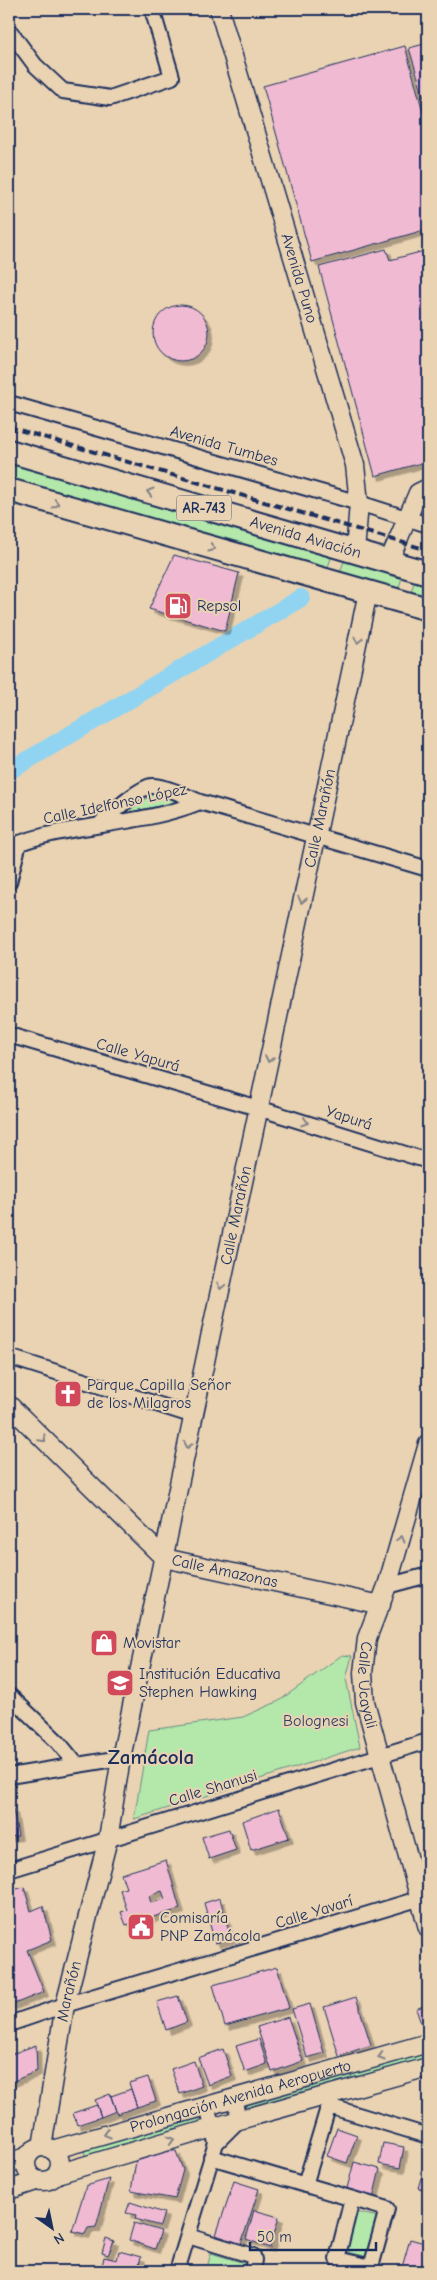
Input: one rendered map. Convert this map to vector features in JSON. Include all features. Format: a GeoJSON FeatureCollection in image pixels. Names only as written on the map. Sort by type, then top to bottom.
{"type":"FeatureCollection","features":[{"type":"Feature","properties":{"kind":"main road","name":"Avenida Aviación"},"geometry":{"type":"LineString","coordinates":[[9,451],[428,572]]}},
{"type":"Feature","properties":{"kind":"main road","name":"AR-743"},"geometry":{"type":"LineString","coordinates":[[9,490],[428,609]]}},
{"type":"Feature","properties":{"kind":"street"},"geometry":{"type":"LineString","coordinates":[[9,30],[35,64],[63,91],[110,98],[172,77],[152,9]]}},
{"type":"Feature","properties":{"kind":"street","name":"Avenida Puno"},"geometry":{"type":"LineString","coordinates":[[219,9],[355,465],[359,503],[355,552]]}},
{"type":"Feature","properties":{"kind":"street","name":"Avenida Tumbes"},"geometry":{"type":"LineString","coordinates":[[9,402],[359,503],[428,525]]}},
{"type":"Feature","properties":{"kind":"street"},"geometry":{"type":"LineString","coordinates":[[389,561],[418,493],[428,488]]}},
{"type":"Feature","properties":{"kind":"street","name":"Calle Marañón"},"geometry":{"type":"LineString","coordinates":[[108,1839],[121,1758],[368,592]]}},
{"type":"Feature","properties":{"kind":"street"},"geometry":{"type":"LineString","coordinates":[[100,824],[118,807],[152,786],[200,802]]}},
{"type":"Feature","properties":{"kind":"street","name":"Calle Idelfonso López"},"geometry":{"type":"LineString","coordinates":[[14,845],[100,824],[125,822],[181,810],[200,802],[428,869]]}},
{"type":"Feature","properties":{"kind":"street"},"geometry":{"type":"LineString","coordinates":[[9,882],[14,845]]}},
{"type":"Feature","properties":{"kind":"street","name":"Calle Yapurá"},"geometry":{"type":"LineString","coordinates":[[9,1035],[258,1108]]}},
{"type":"Feature","properties":{"kind":"street","name":"Yapurá"},"geometry":{"type":"LineString","coordinates":[[258,1108],[428,1162]]}},
{"type":"Feature","properties":{"kind":"street"},"geometry":{"type":"LineString","coordinates":[[9,1357],[194,1416]]}},
{"type":"Feature","properties":{"kind":"street","name":"Calle Amazonas"},"geometry":{"type":"LineString","coordinates":[[9,1405],[164,1558],[381,1605]]}},
{"type":"Feature","properties":{"kind":"street","name":"Calle Ucayali"},"geometry":{"type":"LineString","coordinates":[[428,1444],[387,1586],[367,1638],[363,1673],[364,1702],[379,1756],[424,1897],[428,1928]]}},
{"type":"Feature","properties":{"kind":"street"},"geometry":{"type":"LineString","coordinates":[[387,1586],[428,1575]]}},
{"type":"Feature","properties":{"kind":"street"},"geometry":{"type":"LineString","coordinates":[[9,1695],[58,1742],[76,1764]]}},
{"type":"Feature","properties":{"kind":"street","name":"Calle Shanusi"},"geometry":{"type":"LineString","coordinates":[[9,1870],[428,1741]]}},
{"type":"Feature","properties":{"kind":"street"},"geometry":{"type":"LineString","coordinates":[[9,1776],[121,1758]]}},
{"type":"Feature","properties":{"kind":"street","name":"Marañón"},"geometry":{"type":"LineString","coordinates":[[41,2151],[65,2005],[108,1839]]}},
{"type":"Feature","properties":{"kind":"street","name":"Calle Yavarí"},"geometry":{"type":"LineString","coordinates":[[9,2024],[65,2005],[424,1897]]}},
{"type":"Feature","properties":{"kind":"street","name":"Prolongación Avenida Aeropuerto"},"geometry":{"type":"LineString","coordinates":[[9,2163],[41,2151],[428,2043]]}},
{"type":"Feature","properties":{"kind":"street","name":"Prolongación Avenida Aeropuerto"},"geometry":{"type":"LineString","coordinates":[[23,2185],[48,2181],[58,2174],[213,2143],[239,2120],[330,2101],[428,2067]]}},
{"type":"Feature","properties":{"kind":"street"},"geometry":{"type":"LineString","coordinates":[[234,2098],[239,2120]]}},
{"type":"Feature","properties":{"kind":"street"},"geometry":{"type":"LineString","coordinates":[[305,2185],[330,2101],[428,2136]]}},
{"type":"Feature","properties":{"kind":"street"},"geometry":{"type":"LineString","coordinates":[[177,2271],[213,2143],[207,2105]]}},
{"type":"Feature","properties":{"kind":"street"},"geometry":{"type":"LineString","coordinates":[[213,2143],[305,2185],[387,2209],[371,2267],[337,2259],[352,2199]]}},
{"type":"Feature","properties":{"kind":"street"},"geometry":{"type":"LineString","coordinates":[[23,2185],[28,2173],[25,2167],[41,2151],[59,2158],[58,2174]]}},
{"type":"Feature","properties":{"kind":"street"},"geometry":{"type":"LineString","coordinates":[[188,2236],[253,2256],[252,2271]]}},
{"type":"Feature","properties":{"kind":"green space"},"geometry":{"type":"Polygon","coordinates":[[[9,462],[332,555],[327,570],[9,478],[9,462]]]}},
{"type":"Feature","properties":{"kind":"green space"},"geometry":{"type":"Polygon","coordinates":[[[345,558],[403,575],[398,590],[340,573],[345,558]]]}},
{"type":"Feature","properties":{"kind":"green space"},"geometry":{"type":"Polygon","coordinates":[[[415,578],[428,582],[428,598],[411,593],[415,578]]]}},
{"type":"Feature","properties":{"kind":"green space"},"geometry":{"type":"Polygon","coordinates":[[[153,794],[174,799],[174,803],[131,812],[131,809],[153,794]]]}},
{"type":"Feature","properties":{"kind":"green space","name":"Bolognesi"},"geometry":{"type":"Polygon","coordinates":[[[342,1655],[352,1656],[346,1679],[360,1747],[134,1819],[149,1730],[243,1717],[279,1701],[342,1655]]]}},
{"type":"Feature","properties":{"kind":"green space"},"geometry":{"type":"Polygon","coordinates":[[[428,2052],[428,2061],[353,2081],[351,2073],[428,2052]]]}},
{"type":"Feature","properties":{"kind":"green space"},"geometry":{"type":"Polygon","coordinates":[[[350,2073],[352,2081],[248,2110],[246,2108],[246,2103],[350,2073]]]}},
{"type":"Feature","properties":{"kind":"green space"},"geometry":{"type":"Polygon","coordinates":[[[199,2117],[200,2124],[86,2157],[83,2149],[199,2117]]]}},
{"type":"Feature","properties":{"kind":"green space"},"geometry":{"type":"Polygon","coordinates":[[[356,2212],[378,2217],[368,2257],[345,2251],[356,2212]]]}},
{"type":"Feature","properties":{"kind":"green space"},"geometry":{"type":"Polygon","coordinates":[[[211,2253],[244,2263],[241,2271],[206,2271],[211,2253]]]}},
{"type":"Feature","properties":{"kind":"building"},"geometry":{"type":"Polygon","coordinates":[[[428,43],[428,111],[409,48],[428,43]]]}},
{"type":"Feature","properties":{"kind":"building"},"geometry":{"type":"Polygon","coordinates":[[[405,46],[428,130],[428,229],[312,262],[263,86],[405,46]]]}},
{"type":"Feature","properties":{"kind":"building"},"geometry":{"type":"Polygon","coordinates":[[[386,249],[390,260],[428,250],[428,461],[375,476],[319,267],[386,249]]]}},
{"type":"Feature","properties":{"kind":"building"},"geometry":{"type":"Polygon","coordinates":[[[175,305],[187,305],[201,313],[209,327],[207,344],[201,353],[187,361],[175,361],[165,356],[158,349],[153,339],[153,327],[158,317],[165,310],[175,305]]]}},
{"type":"Feature","properties":{"kind":"building"},"geometry":{"type":"Polygon","coordinates":[[[174,555],[239,573],[225,631],[149,609],[174,555]]]}},
{"type":"Feature","properties":{"kind":"building"},"geometry":{"type":"Polygon","coordinates":[[[279,1808],[289,1838],[251,1850],[242,1821],[279,1808]]]}},
{"type":"Feature","properties":{"kind":"building"},"geometry":{"type":"Polygon","coordinates":[[[13,1809],[18,1836],[9,1837],[9,1810],[13,1809]]]}},
{"type":"Feature","properties":{"kind":"building"},"geometry":{"type":"Polygon","coordinates":[[[229,1829],[236,1850],[209,1859],[202,1837],[229,1829]]]}},
{"type":"Feature","properties":{"kind":"building"},"geometry":{"type":"Polygon","coordinates":[[[166,1860],[180,1909],[126,1925],[121,1912],[127,1910],[120,1890],[126,1888],[121,1874],[166,1860]],[[162,1891],[149,1896],[151,1903],[165,1899],[162,1891]]]}},
{"type":"Feature","properties":{"kind":"building"},"geometry":{"type":"Polygon","coordinates":[[[24,1887],[31,1911],[43,1906],[52,1940],[27,1950],[44,1992],[9,2006],[9,1891],[24,1887]]]}},
{"type":"Feature","properties":{"kind":"building"},"geometry":{"type":"Polygon","coordinates":[[[220,1898],[231,1939],[215,1943],[204,1903],[220,1898]]]}},
{"type":"Feature","properties":{"kind":"building"},"geometry":{"type":"Polygon","coordinates":[[[277,1967],[289,2008],[225,2026],[213,1985],[277,1967]]]}},
{"type":"Feature","properties":{"kind":"building"},"geometry":{"type":"Polygon","coordinates":[[[178,1996],[187,2022],[166,2030],[157,2002],[178,1996]]]}},
{"type":"Feature","properties":{"kind":"building"},"geometry":{"type":"Polygon","coordinates":[[[356,1997],[371,2045],[339,2056],[324,2007],[356,1997]]]}},
{"type":"Feature","properties":{"kind":"building"},"geometry":{"type":"Polygon","coordinates":[[[310,2004],[324,2053],[307,2058],[292,2009],[310,2004]]]}},
{"type":"Feature","properties":{"kind":"building"},"geometry":{"type":"Polygon","coordinates":[[[428,2004],[428,2027],[423,2029],[416,2009],[428,2004]]]}},
{"type":"Feature","properties":{"kind":"building"},"geometry":{"type":"Polygon","coordinates":[[[288,2017],[303,2061],[272,2072],[257,2027],[288,2017]]]}},
{"type":"Feature","properties":{"kind":"building"},"geometry":{"type":"Polygon","coordinates":[[[259,2039],[267,2064],[245,2072],[236,2046],[259,2039]]]}},
{"type":"Feature","properties":{"kind":"building"},"geometry":{"type":"Polygon","coordinates":[[[36,2045],[37,2071],[9,2083],[9,2055],[36,2045]]]}},
{"type":"Feature","properties":{"kind":"building"},"geometry":{"type":"Polygon","coordinates":[[[223,2049],[232,2076],[208,2085],[198,2058],[223,2049]]]}},
{"type":"Feature","properties":{"kind":"building"},"geometry":{"type":"Polygon","coordinates":[[[194,2061],[202,2086],[180,2094],[171,2069],[194,2061]]]}},
{"type":"Feature","properties":{"kind":"building"},"geometry":{"type":"Polygon","coordinates":[[[148,2077],[156,2101],[137,2107],[129,2083],[148,2077]]]}},
{"type":"Feature","properties":{"kind":"building"},"geometry":{"type":"Polygon","coordinates":[[[131,2089],[137,2107],[117,2114],[111,2096],[131,2089]]]}},
{"type":"Feature","properties":{"kind":"building"},"geometry":{"type":"Polygon","coordinates":[[[110,2094],[116,2111],[101,2117],[95,2100],[110,2094]]]}},
{"type":"Feature","properties":{"kind":"building"},"geometry":{"type":"Polygon","coordinates":[[[97,2105],[101,2117],[77,2125],[73,2113],[97,2105]]]}},
{"type":"Feature","properties":{"kind":"building"},"geometry":{"type":"Polygon","coordinates":[[[337,2128],[357,2135],[347,2163],[327,2156],[337,2128]]]}},
{"type":"Feature","properties":{"kind":"building"},"geometry":{"type":"Polygon","coordinates":[[[383,2143],[404,2147],[400,2168],[379,2164],[383,2143]]]}},
{"type":"Feature","properties":{"kind":"building"},"geometry":{"type":"Polygon","coordinates":[[[168,2151],[176,2151],[183,2170],[175,2199],[131,2191],[136,2161],[168,2151]]]}},
{"type":"Feature","properties":{"kind":"building"},"geometry":{"type":"Polygon","coordinates":[[[354,2162],[380,2169],[373,2199],[346,2192],[354,2162]]]}},
{"type":"Feature","properties":{"kind":"building"},"geometry":{"type":"Polygon","coordinates":[[[421,2178],[428,2179],[428,2190],[418,2188],[421,2178]]]}},
{"type":"Feature","properties":{"kind":"building"},"geometry":{"type":"Polygon","coordinates":[[[109,2179],[96,2227],[88,2228],[85,2234],[72,2231],[86,2186],[109,2179]]]}},
{"type":"Feature","properties":{"kind":"building"},"geometry":{"type":"Polygon","coordinates":[[[234,2181],[259,2189],[241,2244],[216,2235],[234,2181]]]}},
{"type":"Feature","properties":{"kind":"building"},"geometry":{"type":"Polygon","coordinates":[[[130,2202],[164,2213],[160,2226],[135,2219],[136,2215],[126,2213],[130,2202]]]}},
{"type":"Feature","properties":{"kind":"building"},"geometry":{"type":"Polygon","coordinates":[[[254,2210],[279,2217],[270,2248],[246,2239],[254,2210]]]}},
{"type":"Feature","properties":{"kind":"building"},"geometry":{"type":"Polygon","coordinates":[[[134,2223],[161,2231],[155,2249],[129,2240],[134,2223]]]}},
{"type":"Feature","properties":{"kind":"building"},"geometry":{"type":"Polygon","coordinates":[[[106,2238],[114,2241],[108,2255],[102,2253],[106,2238]]]}},
{"type":"Feature","properties":{"kind":"building"},"geometry":{"type":"Polygon","coordinates":[[[410,2239],[428,2244],[428,2271],[401,2271],[410,2239]]]}},
{"type":"Feature","properties":{"kind":"building"},"geometry":{"type":"Polygon","coordinates":[[[119,2251],[141,2257],[138,2268],[149,2271],[101,2271],[104,2257],[117,2260],[119,2251]]]}},
{"type":"Feature","properties":{"kind":"waterway"},"geometry":{"type":"LineString","coordinates":[[9,771],[301,598]]}},
{"type":"Feature","properties":{"kind":"railway"},"geometry":{"type":"LineString","coordinates":[[9,427],[428,550]]}},
{"type":"Feature","properties":{"kind":"place","name":"Repsol"},"geometry":{"type":"Point","coordinates":[178,606]}},
{"type":"Feature","properties":{"kind":"place","name":"Parque Capilla Señor de los Milagros"},"geometry":{"type":"Point","coordinates":[68,1394]}},
{"type":"Feature","properties":{"kind":"place","name":"Movistar"},"geometry":{"type":"Point","coordinates":[104,1643]}},
{"type":"Feature","properties":{"kind":"place","name":"Institución Educativa Stephen Hawking"},"geometry":{"type":"Point","coordinates":[120,1683]}},
{"type":"Feature","properties":{"kind":"place","name":"Comisaría PNP Zamácola"},"geometry":{"type":"Point","coordinates":[141,1927]}},
{"type":"Feature","properties":{"kind":"district","name":"Zamácola"},"geometry":{"type":"Point","coordinates":[151,1757]}}]}
